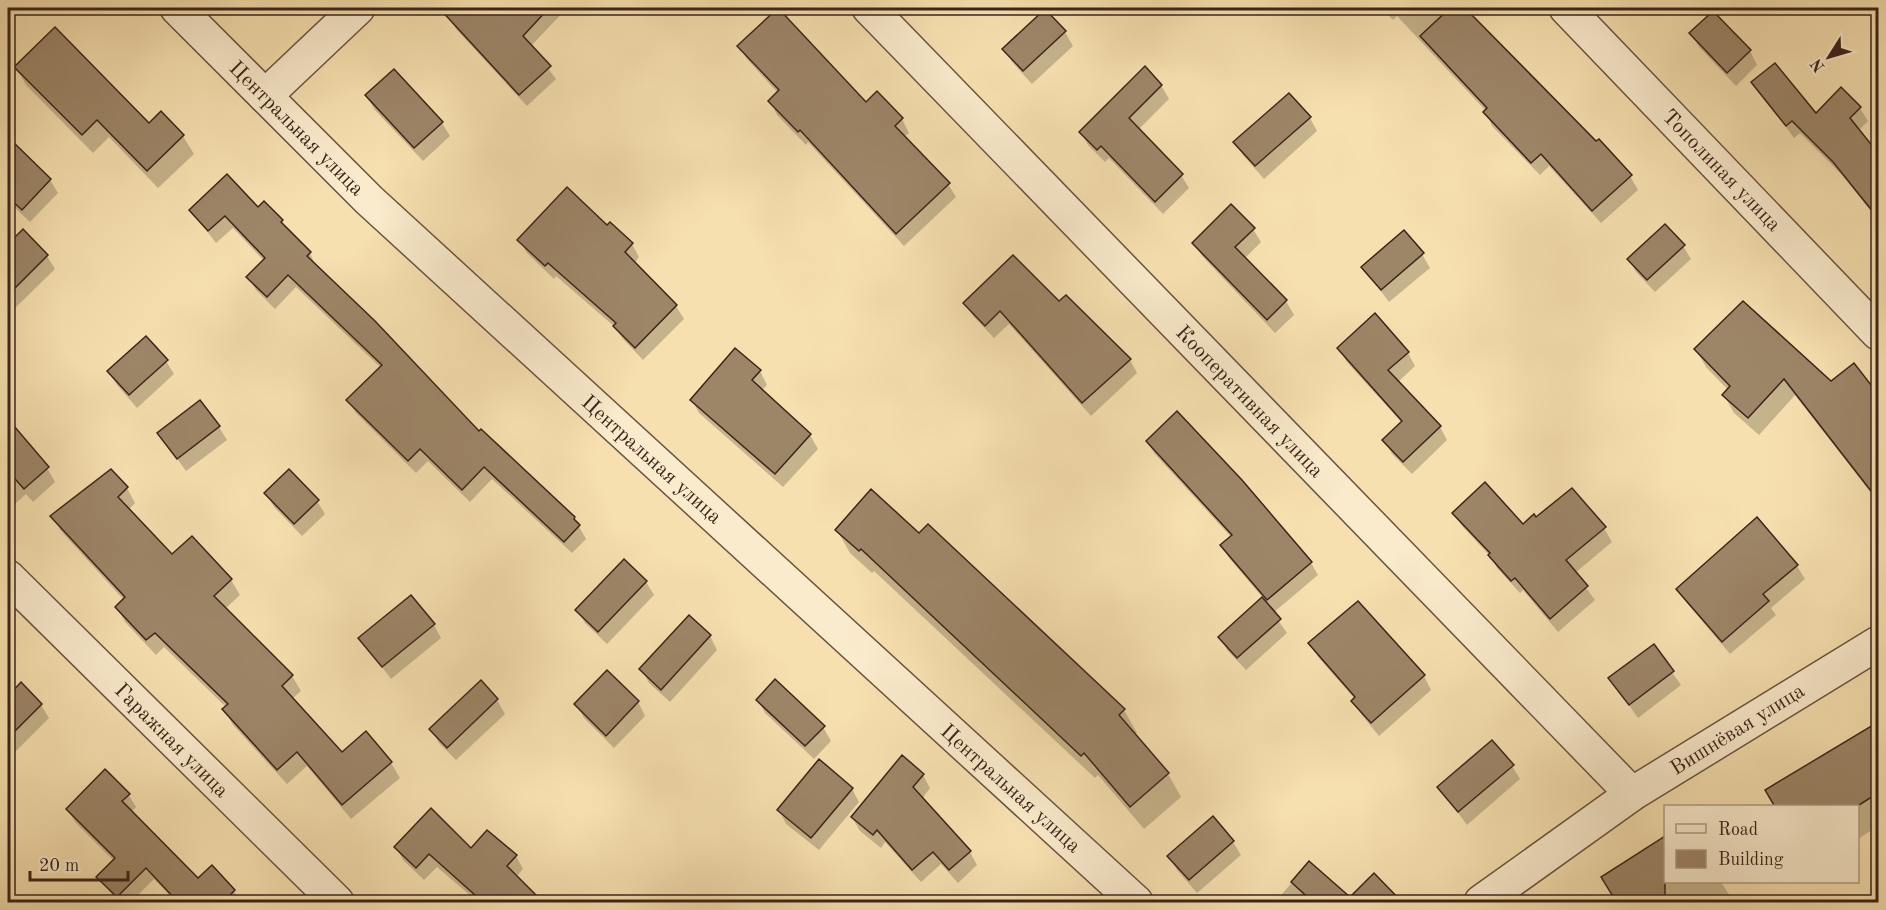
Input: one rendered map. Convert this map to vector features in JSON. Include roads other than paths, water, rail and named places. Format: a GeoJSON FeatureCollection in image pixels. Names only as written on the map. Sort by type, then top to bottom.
{"type":"FeatureCollection","features":[{"type":"Feature","properties":{"kind":"street","name":"Центральная улица"},"geometry":{"type":"LineString","coordinates":[[177,8],[378,208],[1137,903]]}},
{"type":"Feature","properties":{"kind":"street"},"geometry":{"type":"LineString","coordinates":[[265,96],[358,8]]}},
{"type":"Feature","properties":{"kind":"street","name":"Кооперативная улица"},"geometry":{"type":"LineString","coordinates":[[869,8],[1632,794]]}},
{"type":"Feature","properties":{"kind":"street","name":"Тополиная улица"},"geometry":{"type":"LineString","coordinates":[[1566,8],[1878,333]]}},
{"type":"Feature","properties":{"kind":"street","name":"Гаражная улица"},"geometry":{"type":"LineString","coordinates":[[8,577],[337,903]]}},
{"type":"Feature","properties":{"kind":"street","name":"Вишнёвая улица"},"geometry":{"type":"LineString","coordinates":[[1481,903],[1632,794],[1878,643]]}}]}
